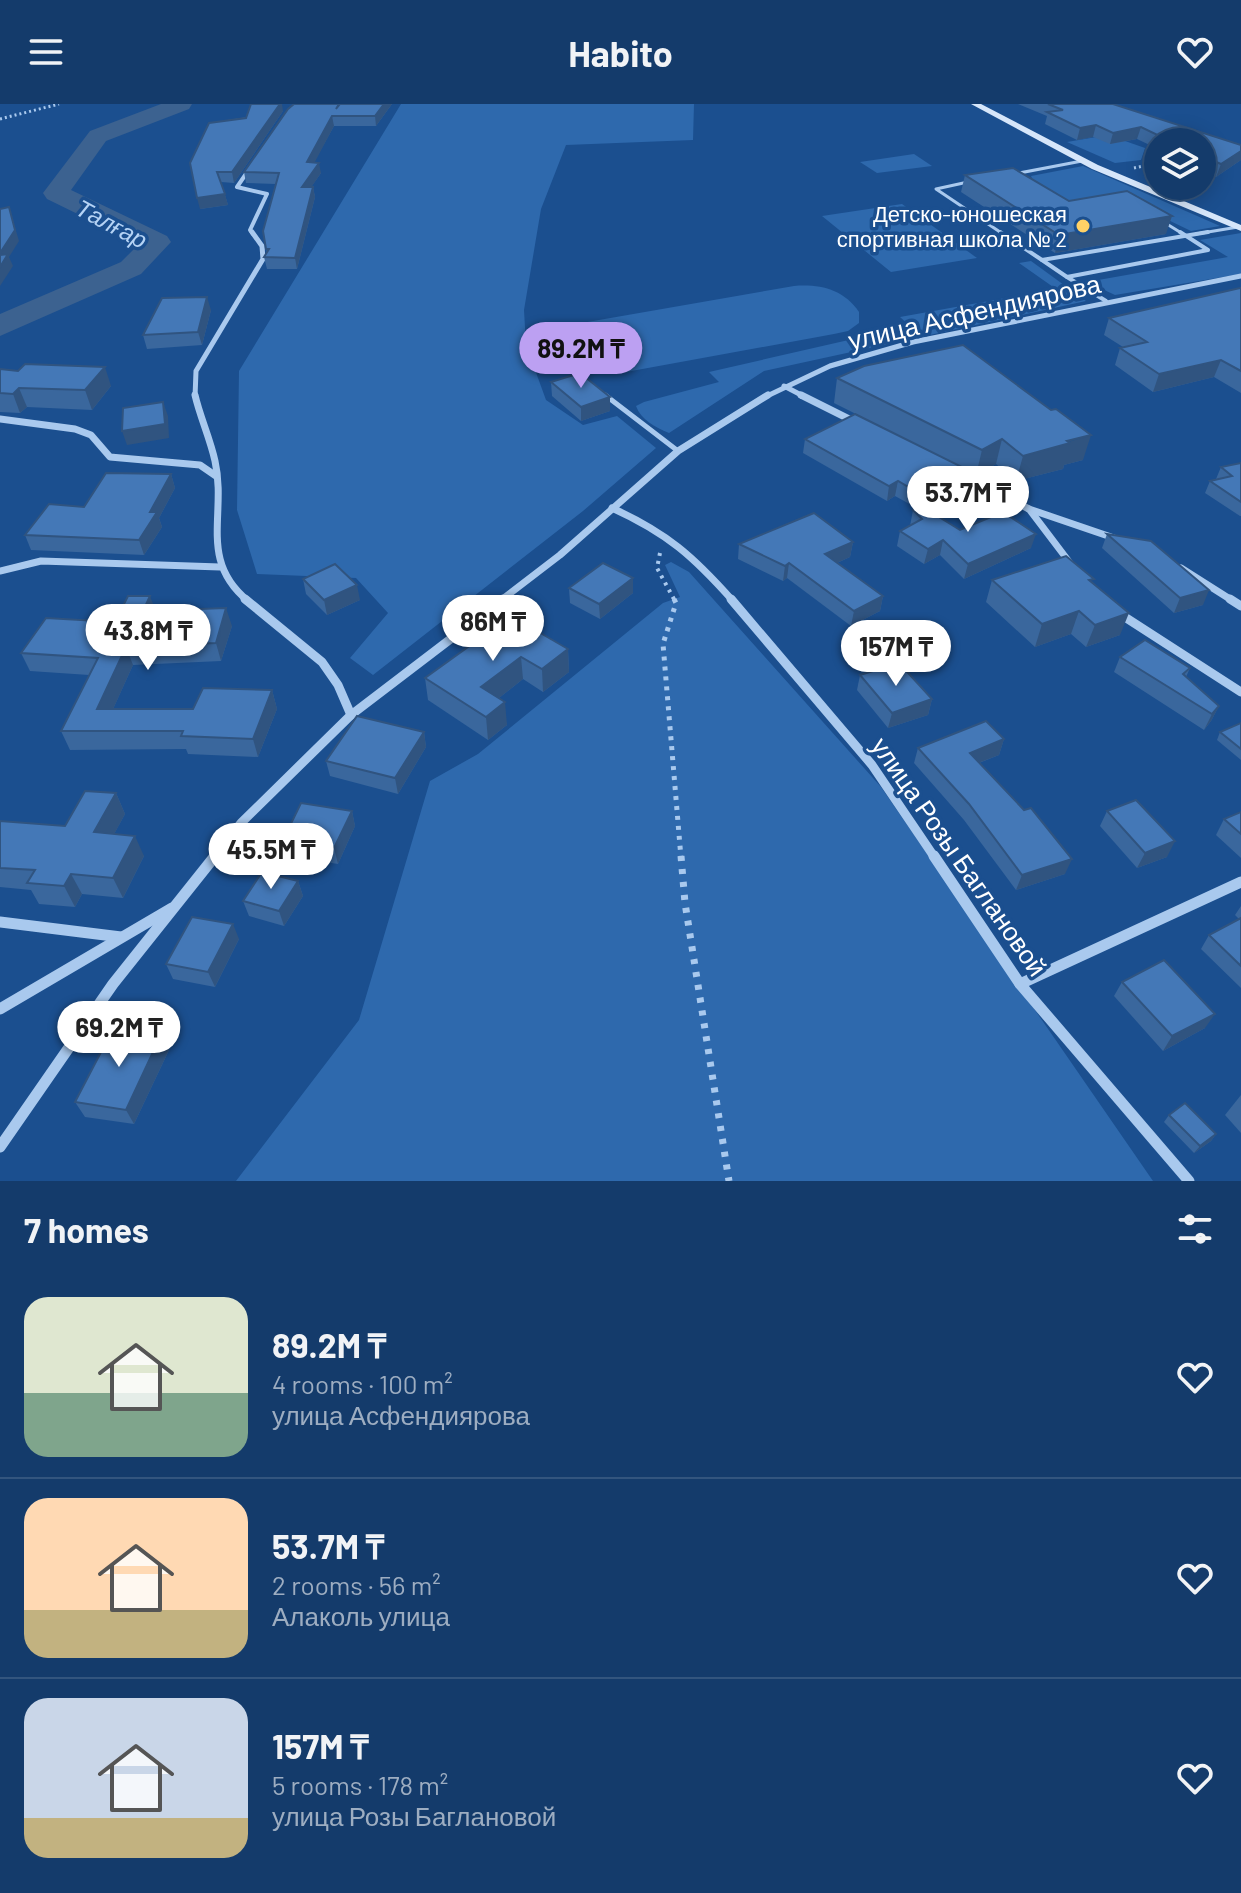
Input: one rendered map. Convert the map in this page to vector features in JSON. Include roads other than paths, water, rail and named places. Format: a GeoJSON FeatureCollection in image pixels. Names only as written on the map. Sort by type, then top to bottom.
{"type":"FeatureCollection","features":[{"type":"Feature","properties":{"kind":"street"},"geometry":{"type":"LineString","coordinates":[[975,104],[1082,161],[1239,227]]}},
{"type":"Feature","properties":{"kind":"street"},"geometry":{"type":"LineString","coordinates":[[253,163],[237,187],[267,194],[250,230],[262,246],[263,259],[196,371],[195,396],[216,463],[220,567],[232,588],[302,642],[322,662],[338,685],[351,715]]}},
{"type":"Feature","properties":{"kind":"street","name":"улица Асфендиярова"},"geometry":{"type":"LineString","coordinates":[[0,1147],[113,984],[241,823],[351,715],[560,555],[678,451],[735,413],[784,386],[830,366],[913,342],[1241,276]]}},
{"type":"Feature","properties":{"kind":"street"},"geometry":{"type":"LineString","coordinates":[[784,386],[865,427]]}},
{"type":"Feature","properties":{"kind":"street"},"geometry":{"type":"LineString","coordinates":[[0,419],[75,429],[91,435],[110,457],[200,465],[216,476]]}},
{"type":"Feature","properties":{"kind":"street"},"geometry":{"type":"LineString","coordinates":[[947,468],[1029,509],[1126,542]]}},
{"type":"Feature","properties":{"kind":"street","name":"улица Розы Баглановой"},"geometry":{"type":"LineString","coordinates":[[612,508],[655,528],[703,567],[798,675],[872,765],[1020,984],[1189,1181]]}},
{"type":"Feature","properties":{"kind":"street"},"geometry":{"type":"LineString","coordinates":[[1029,509],[1080,576]]}},
{"type":"Feature","properties":{"kind":"street"},"geometry":{"type":"LineString","coordinates":[[1166,559],[1241,606]]}},
{"type":"Feature","properties":{"kind":"street"},"geometry":{"type":"LineString","coordinates":[[0,571],[41,561],[220,567]]}},
{"type":"Feature","properties":{"kind":"street"},"geometry":{"type":"LineString","coordinates":[[0,562],[11,566]]}},
{"type":"Feature","properties":{"kind":"street"},"geometry":{"type":"LineString","coordinates":[[1110,607],[1241,692]]}},
{"type":"Feature","properties":{"kind":"street"},"geometry":{"type":"LineString","coordinates":[[1020,984],[1241,882]]}},
{"type":"Feature","properties":{"kind":"street"},"geometry":{"type":"LineString","coordinates":[[0,1009],[176,905]]}},
{"type":"Feature","properties":{"kind":"street"},"geometry":{"type":"LineString","coordinates":[[0,922],[121,937]]}},
{"type":"Feature","properties":{"kind":"lane"},"geometry":{"type":"LineString","coordinates":[[1026,183],[1012,175],[1082,161]]}},
{"type":"Feature","properties":{"kind":"lane"},"geometry":{"type":"LineString","coordinates":[[969,182],[936,189],[1106,301]]}},
{"type":"Feature","properties":{"kind":"lane"},"geometry":{"type":"LineString","coordinates":[[1067,277],[1208,250],[1161,221]]}},
{"type":"Feature","properties":{"kind":"lane"},"geometry":{"type":"LineString","coordinates":[[1042,260],[1239,227]]}},
{"type":"Feature","properties":{"kind":"lane"},"geometry":{"type":"LineString","coordinates":[[603,393],[678,451]]}},
{"type":"Feature","properties":{"kind":"waterway","name":"Талғар"},"geometry":{"type":"LineString","coordinates":[[0,326],[131,268],[157,242],[56,193],[98,136],[181,104]]}},
{"type":"Feature","properties":{"kind":"place","name":"Детско-юношеская спортивная школа № 2"},"geometry":{"type":"Point","coordinates":[1083,226]}}]}
